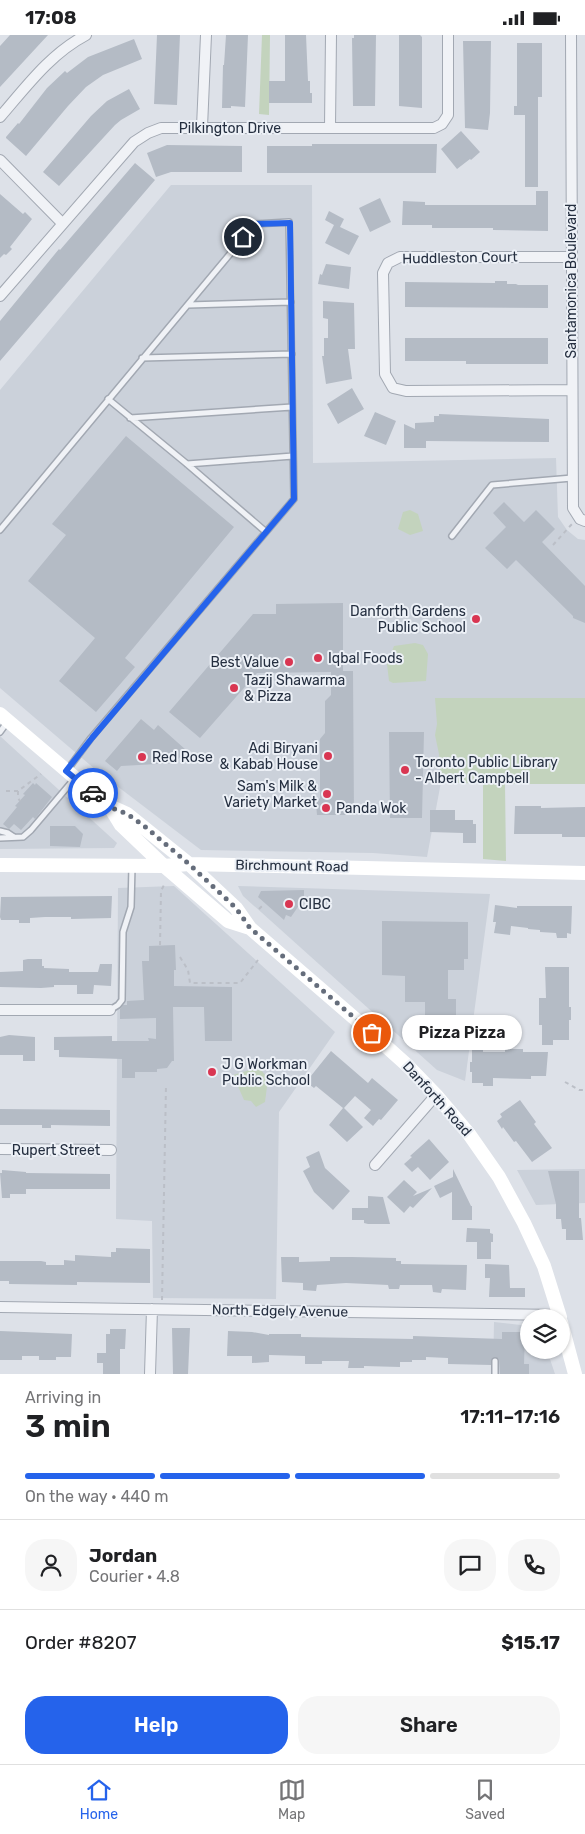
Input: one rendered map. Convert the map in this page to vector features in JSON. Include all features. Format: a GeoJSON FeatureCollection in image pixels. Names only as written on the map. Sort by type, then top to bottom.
{"type":"FeatureCollection","features":[{"type":"Feature","properties":{"kind":"main road","name":"Danforth Road"},"geometry":{"type":"LineString","coordinates":[[3,722],[110,807],[127,814],[189,864],[236,908],[250,928],[408,1066],[436,1095],[469,1134],[503,1185],[524,1223],[544,1266],[557,1309]]}},
{"type":"Feature","properties":{"kind":"main road","name":"Danforth Road"},"geometry":{"type":"LineString","coordinates":[[110,807],[121,825],[164,866],[228,921],[250,928]]}},
{"type":"Feature","properties":{"kind":"main road","name":"Birchmount Road"},"geometry":{"type":"LineString","coordinates":[[0,865],[164,866],[189,864],[585,873]]}},
{"type":"Feature","properties":{"kind":"main road","name":"Danforth Road"},"geometry":{"type":"LineString","coordinates":[[570,1355],[575,1374]]}},
{"type":"Feature","properties":{"kind":"street"},"geometry":{"type":"LineString","coordinates":[[0,117],[48,62],[86,35]]}},
{"type":"Feature","properties":{"kind":"street"},"geometry":{"type":"LineString","coordinates":[[202,127],[206,35]]}},
{"type":"Feature","properties":{"kind":"street"},"geometry":{"type":"LineString","coordinates":[[330,127],[331,35]]}},
{"type":"Feature","properties":{"kind":"street","name":"Pilkington Drive"},"geometry":{"type":"LineString","coordinates":[[0,296],[134,142],[148,133],[161,128],[434,128],[442,124],[448,115],[448,35]]}},
{"type":"Feature","properties":{"kind":"street","name":"Santamonica Boulevard"},"geometry":{"type":"LineString","coordinates":[[571,35],[573,508],[582,519]]}},
{"type":"Feature","properties":{"kind":"street"},"geometry":{"type":"LineString","coordinates":[[0,160],[62,223]]}},
{"type":"Feature","properties":{"kind":"street","name":"Huddleston Court"},"geometry":{"type":"LineString","coordinates":[[571,257],[400,257],[388,263],[383,273],[385,374],[393,388],[406,391],[572,390]]}},
{"type":"Feature","properties":{"kind":"street"},"geometry":{"type":"LineString","coordinates":[[0,1010],[110,1010]]}},
{"type":"Feature","properties":{"kind":"street"},"geometry":{"type":"LineString","coordinates":[[375,1165],[436,1095]]}},
{"type":"Feature","properties":{"kind":"street","name":"Rupert Street"},"geometry":{"type":"LineString","coordinates":[[0,1149],[111,1150]]}},
{"type":"Feature","properties":{"kind":"street","name":"North Edgely Avenue"},"geometry":{"type":"LineString","coordinates":[[0,1307],[520,1317]]}},
{"type":"Feature","properties":{"kind":"street"},"geometry":{"type":"LineString","coordinates":[[150,1374],[152,1309]]}},
{"type":"Feature","properties":{"kind":"lane"},"geometry":{"type":"LineString","coordinates":[[0,530],[254,224],[290,223],[294,499],[92,738],[71,775],[31,830],[23,837],[0,838]]}},
{"type":"Feature","properties":{"kind":"lane"},"geometry":{"type":"LineString","coordinates":[[188,305],[291,302]]}},
{"type":"Feature","properties":{"kind":"lane"},"geometry":{"type":"LineString","coordinates":[[142,358],[292,354]]}},
{"type":"Feature","properties":{"kind":"lane"},"geometry":{"type":"LineString","coordinates":[[108,399],[266,532]]}},
{"type":"Feature","properties":{"kind":"lane"},"geometry":{"type":"LineString","coordinates":[[130,418],[292,407]]}},
{"type":"Feature","properties":{"kind":"lane"},"geometry":{"type":"LineString","coordinates":[[186,464],[293,456]]}},
{"type":"Feature","properties":{"kind":"lane"},"geometry":{"type":"LineString","coordinates":[[452,535],[492,485],[573,478]]}},
{"type":"Feature","properties":{"kind":"lane"},"geometry":{"type":"LineString","coordinates":[[0,831],[14,837]]}},
{"type":"Feature","properties":{"kind":"lane"},"geometry":{"type":"LineString","coordinates":[[110,1010],[122,1000],[123,932],[131,907],[132,866]]}},
{"type":"Feature","properties":{"kind":"lane"},"geometry":{"type":"LineString","coordinates":[[495,1361],[495,1374]]}},
{"type":"Feature","properties":{"kind":"path"},"geometry":{"type":"LineString","coordinates":[[553,545],[582,519]]}},
{"type":"Feature","properties":{"kind":"path"},"geometry":{"type":"LineString","coordinates":[[6,791],[18,791],[41,774]]}},
{"type":"Feature","properties":{"kind":"path"},"geometry":{"type":"LineString","coordinates":[[18,791],[20,801]]}},
{"type":"Feature","properties":{"kind":"path"},"geometry":{"type":"LineString","coordinates":[[160,945],[161,891],[167,881]]}},
{"type":"Feature","properties":{"kind":"path"},"geometry":{"type":"LineString","coordinates":[[259,909],[264,904]]}},
{"type":"Feature","properties":{"kind":"path"},"geometry":{"type":"LineString","coordinates":[[180,957],[188,970],[190,983],[240,983],[258,960]]}},
{"type":"Feature","properties":{"kind":"path"},"geometry":{"type":"LineString","coordinates":[[565,1082],[579,1090],[585,1090]]}},
{"type":"Feature","properties":{"kind":"path"},"geometry":{"type":"LineString","coordinates":[[162,1301],[166,1085]]}},
{"type":"Feature","properties":{"kind":"shaded area"},"geometry":{"type":"Polygon","coordinates":[[[171,185],[312,185],[313,463],[556,458],[558,517],[567,530],[578,539],[585,540],[585,698],[436,698],[441,782],[427,857],[373,853],[201,850],[96,770],[0,688],[0,390],[171,185]]]}},
{"type":"Feature","properties":{"kind":"shaded area"},"geometry":{"type":"Polygon","coordinates":[[[0,736],[117,843],[114,848],[0,849],[0,736]]]}},
{"type":"Feature","properties":{"kind":"shaded area","name":"J G Workman Public School"},"geometry":{"type":"Polygon","coordinates":[[[174,886],[335,1032],[279,1112],[276,1299],[153,1298],[152,1221],[116,1219],[118,888],[174,886]]]}},
{"type":"Feature","properties":{"kind":"shaded area"},"geometry":{"type":"Polygon","coordinates":[[[238,886],[490,894],[465,1081],[437,1070],[243,896],[238,886]]]}},
{"type":"Feature","properties":{"kind":"shaded area"},"geometry":{"type":"Polygon","coordinates":[[[585,1169],[585,1203],[536,1205],[517,1170],[585,1169]]]}},
{"type":"Feature","properties":{"kind":"shaded area"},"geometry":{"type":"Polygon","coordinates":[[[494,1322],[520,1325],[520,1359],[550,1359],[555,1374],[493,1374],[494,1322]]]}},
{"type":"Feature","properties":{"kind":"green space"},"geometry":{"type":"Polygon","coordinates":[[[262,35],[270,35],[269,115],[259,114],[262,35]]]}},
{"type":"Feature","properties":{"kind":"green space"},"geometry":{"type":"Polygon","coordinates":[[[410,510],[418,514],[423,531],[410,535],[398,529],[403,512],[410,510]]]}},
{"type":"Feature","properties":{"kind":"green space"},"geometry":{"type":"Polygon","coordinates":[[[415,643],[423,645],[428,654],[426,681],[393,683],[389,681],[387,664],[394,646],[415,643]]]}},
{"type":"Feature","properties":{"kind":"green space"},"geometry":{"type":"Polygon","coordinates":[[[435,698],[585,698],[585,784],[505,784],[506,861],[483,859],[483,784],[441,782],[439,754],[435,735],[437,724],[435,698]]]}},
{"type":"Feature","properties":{"kind":"green space"},"geometry":{"type":"Polygon","coordinates":[[[259,1067],[268,1079],[265,1102],[256,1107],[251,1101],[244,1100],[233,1075],[259,1067]]]}},
{"type":"Feature","properties":{"kind":"building"},"geometry":{"type":"Polygon","coordinates":[[[10,35],[48,35],[0,87],[0,46],[10,35]]]}},
{"type":"Feature","properties":{"kind":"building"},"geometry":{"type":"Polygon","coordinates":[[[157,35],[180,35],[177,105],[154,104],[157,35]]]}},
{"type":"Feature","properties":{"kind":"building"},"geometry":{"type":"Polygon","coordinates":[[[226,35],[248,35],[245,107],[231,106],[231,108],[222,108],[226,35]]]}},
{"type":"Feature","properties":{"kind":"building"},"geometry":{"type":"Polygon","coordinates":[[[285,35],[306,35],[308,81],[310,81],[312,103],[269,103],[269,81],[285,81],[285,35]]]}},
{"type":"Feature","properties":{"kind":"building"},"geometry":{"type":"Polygon","coordinates":[[[354,35],[376,35],[375,106],[353,106],[352,38],[354,38],[354,35]]]}},
{"type":"Feature","properties":{"kind":"building"},"geometry":{"type":"Polygon","coordinates":[[[399,35],[420,35],[422,37],[422,108],[399,106],[399,35]]]}},
{"type":"Feature","properties":{"kind":"building"},"geometry":{"type":"Polygon","coordinates":[[[134,39],[142,59],[103,75],[86,87],[26,156],[6,138],[47,88],[65,71],[67,73],[88,57],[134,39]]]}},
{"type":"Feature","properties":{"kind":"building"},"geometry":{"type":"Polygon","coordinates":[[[463,41],[491,41],[488,130],[465,128],[463,41]]]}},
{"type":"Feature","properties":{"kind":"building"},"geometry":{"type":"Polygon","coordinates":[[[517,43],[542,43],[542,97],[538,97],[538,187],[525,187],[525,115],[514,115],[514,106],[517,106],[517,43]]]}},
{"type":"Feature","properties":{"kind":"building"},"geometry":{"type":"Polygon","coordinates":[[[129,89],[140,109],[115,125],[59,186],[43,172],[91,116],[107,101],[129,89]]]}},
{"type":"Feature","properties":{"kind":"building"},"geometry":{"type":"Polygon","coordinates":[[[461,131],[480,152],[457,169],[441,149],[461,131]]]}},
{"type":"Feature","properties":{"kind":"building"},"geometry":{"type":"Polygon","coordinates":[[[312,144],[437,144],[436,173],[267,173],[267,146],[312,146],[312,144]]]}},
{"type":"Feature","properties":{"kind":"building"},"geometry":{"type":"Polygon","coordinates":[[[167,145],[242,146],[242,172],[171,172],[156,177],[147,153],[167,145]]]}},
{"type":"Feature","properties":{"kind":"building"},"geometry":{"type":"Polygon","coordinates":[[[135,163],[155,180],[0,361],[0,321],[59,249],[135,163]]]}},
{"type":"Feature","properties":{"kind":"building"},"geometry":{"type":"Polygon","coordinates":[[[536,191],[548,191],[548,231],[493,230],[493,228],[432,228],[432,225],[402,225],[403,201],[425,202],[425,205],[536,205],[536,191]]]}},
{"type":"Feature","properties":{"kind":"building"},"geometry":{"type":"Polygon","coordinates":[[[0,194],[23,214],[25,212],[32,219],[10,247],[12,249],[0,258],[0,194]]]}},
{"type":"Feature","properties":{"kind":"building"},"geometry":{"type":"Polygon","coordinates":[[[380,198],[391,222],[370,232],[359,208],[380,198]]]}},
{"type":"Feature","properties":{"kind":"building"},"geometry":{"type":"Polygon","coordinates":[[[329,211],[344,219],[340,227],[359,236],[349,255],[325,243],[334,225],[325,220],[329,211]]]}},
{"type":"Feature","properties":{"kind":"building"},"geometry":{"type":"Polygon","coordinates":[[[326,264],[351,267],[349,289],[318,284],[320,274],[322,275],[326,264]]]}},
{"type":"Feature","properties":{"kind":"building"},"geometry":{"type":"Polygon","coordinates":[[[495,281],[507,281],[507,284],[518,285],[548,285],[548,308],[405,307],[405,282],[495,283],[495,281]]]}},
{"type":"Feature","properties":{"kind":"building"},"geometry":{"type":"Polygon","coordinates":[[[323,301],[354,303],[355,349],[348,349],[352,379],[326,384],[322,356],[324,356],[324,338],[328,338],[328,319],[323,318],[323,301]]]}},
{"type":"Feature","properties":{"kind":"building"},"geometry":{"type":"Polygon","coordinates":[[[405,338],[548,338],[548,364],[466,364],[466,361],[405,361],[405,338]]]}},
{"type":"Feature","properties":{"kind":"building"},"geometry":{"type":"Polygon","coordinates":[[[352,388],[364,409],[338,424],[327,404],[352,388]]]}},
{"type":"Feature","properties":{"kind":"building"},"geometry":{"type":"Polygon","coordinates":[[[375,412],[396,421],[386,445],[364,436],[375,412]]]}},
{"type":"Feature","properties":{"kind":"building"},"geometry":{"type":"Polygon","coordinates":[[[439,414],[549,419],[549,442],[426,441],[426,448],[404,448],[404,424],[415,429],[415,423],[434,422],[434,416],[439,416],[439,414]]]}},
{"type":"Feature","properties":{"kind":"building"},"geometry":{"type":"Polygon","coordinates":[[[126,436],[234,527],[125,658],[135,667],[96,712],[59,681],[95,638],[28,581],[66,535],[52,524],[126,436]]]}},
{"type":"Feature","properties":{"kind":"building"},"geometry":{"type":"Polygon","coordinates":[[[504,502],[524,522],[536,510],[555,529],[542,542],[585,586],[585,623],[573,618],[516,560],[507,569],[485,548],[506,527],[493,513],[504,502]]]}},
{"type":"Feature","properties":{"kind":"building"},"geometry":{"type":"Polygon","coordinates":[[[343,603],[343,671],[353,671],[354,815],[317,815],[316,803],[320,798],[320,739],[325,733],[325,701],[331,695],[331,672],[257,673],[200,738],[169,712],[253,614],[276,614],[276,604],[343,603]]]}},
{"type":"Feature","properties":{"kind":"building"},"geometry":{"type":"Polygon","coordinates":[[[141,719],[154,730],[158,725],[186,750],[175,763],[121,766],[117,771],[105,761],[141,719]]]}},
{"type":"Feature","properties":{"kind":"building","name":"Toronto Public Library - Albert Campbell"},"geometry":{"type":"Polygon","coordinates":[[[389,732],[424,732],[422,818],[390,818],[389,732]]]}},
{"type":"Feature","properties":{"kind":"building"},"geometry":{"type":"Polygon","coordinates":[[[33,783],[35,785],[36,783],[52,797],[35,819],[33,817],[21,830],[14,824],[9,829],[3,824],[25,795],[23,794],[33,783]]]}},
{"type":"Feature","properties":{"kind":"building"},"geometry":{"type":"Polygon","coordinates":[[[515,806],[541,806],[541,808],[585,807],[585,837],[562,837],[562,834],[514,834],[515,806]]]}},
{"type":"Feature","properties":{"kind":"building"},"geometry":{"type":"Polygon","coordinates":[[[430,810],[455,810],[455,820],[473,820],[473,824],[476,824],[476,843],[463,843],[463,833],[430,832],[430,810]]]}},
{"type":"Feature","properties":{"kind":"building"},"geometry":{"type":"Polygon","coordinates":[[[50,826],[75,826],[83,834],[80,847],[50,846],[50,826]]]}},
{"type":"Feature","properties":{"kind":"building"},"geometry":{"type":"Polygon","coordinates":[[[304,890],[304,898],[291,917],[286,915],[284,920],[258,897],[261,891],[304,890]]]}},
{"type":"Feature","properties":{"kind":"building"},"geometry":{"type":"Polygon","coordinates":[[[112,896],[111,918],[71,919],[71,917],[45,917],[30,918],[30,923],[19,923],[19,920],[1,920],[0,917],[1,897],[112,896]]]}},
{"type":"Feature","properties":{"kind":"building"},"geometry":{"type":"Polygon","coordinates":[[[495,905],[517,908],[517,906],[572,906],[571,934],[567,933],[567,938],[557,938],[556,933],[511,926],[510,935],[494,933],[496,922],[493,922],[495,905]]]}},
{"type":"Feature","properties":{"kind":"building"},"geometry":{"type":"Polygon","coordinates":[[[382,921],[468,922],[468,959],[464,959],[464,970],[448,970],[448,999],[456,999],[456,1022],[427,1021],[428,1016],[425,1016],[425,1002],[405,1002],[405,976],[382,975],[382,921]]]}},
{"type":"Feature","properties":{"kind":"building"},"geometry":{"type":"Polygon","coordinates":[[[175,945],[176,970],[174,970],[174,986],[232,987],[232,1041],[205,1041],[204,1007],[173,1007],[174,1061],[167,1068],[157,1069],[157,1072],[135,1072],[135,1078],[122,1078],[122,1059],[59,1057],[59,1050],[54,1050],[54,1037],[112,1036],[112,1041],[149,1041],[148,1038],[156,1039],[156,1018],[120,1019],[120,1009],[123,1005],[127,1005],[127,1001],[144,1000],[142,961],[149,961],[149,946],[175,945]]]}},
{"type":"Feature","properties":{"kind":"building"},"geometry":{"type":"Polygon","coordinates":[[[42,959],[42,966],[44,968],[69,969],[69,972],[98,972],[100,964],[112,964],[111,986],[94,985],[93,994],[77,994],[77,985],[54,985],[54,987],[41,988],[0,987],[0,972],[23,971],[23,960],[42,959]]]}},
{"type":"Feature","properties":{"kind":"building"},"geometry":{"type":"Polygon","coordinates":[[[545,967],[569,967],[569,1007],[571,1007],[571,1020],[569,1020],[569,1040],[553,1040],[553,1045],[542,1045],[542,1025],[539,1025],[539,998],[546,998],[545,967]]]}},
{"type":"Feature","properties":{"kind":"building"},"geometry":{"type":"Polygon","coordinates":[[[9,1035],[35,1037],[35,1061],[23,1061],[23,1055],[0,1055],[0,1037],[9,1035]]]}},
{"type":"Feature","properties":{"kind":"building"},"geometry":{"type":"Polygon","coordinates":[[[472,1049],[483,1049],[483,1052],[505,1052],[505,1049],[523,1049],[523,1052],[548,1052],[546,1076],[531,1076],[531,1079],[493,1078],[493,1086],[483,1086],[483,1083],[472,1083],[470,1062],[472,1062],[472,1049]]]}},
{"type":"Feature","properties":{"kind":"building"},"geometry":{"type":"Polygon","coordinates":[[[331,1051],[368,1083],[372,1078],[398,1100],[381,1120],[379,1119],[373,1126],[364,1118],[371,1110],[355,1096],[344,1108],[363,1127],[347,1142],[329,1125],[343,1108],[316,1086],[314,1088],[306,1082],[331,1051]]]}},
{"type":"Feature","properties":{"kind":"building"},"geometry":{"type":"Polygon","coordinates":[[[520,1100],[536,1122],[534,1124],[552,1148],[532,1162],[497,1121],[502,1117],[500,1114],[520,1100]]]}},
{"type":"Feature","properties":{"kind":"building"},"geometry":{"type":"Polygon","coordinates":[[[0,1109],[110,1110],[110,1126],[51,1125],[51,1128],[42,1128],[42,1125],[0,1125],[0,1109]]]}},
{"type":"Feature","properties":{"kind":"building"},"geometry":{"type":"Polygon","coordinates":[[[429,1139],[449,1162],[430,1180],[418,1167],[412,1172],[404,1164],[429,1139]]]}},
{"type":"Feature","properties":{"kind":"building"},"geometry":{"type":"Polygon","coordinates":[[[319,1151],[325,1168],[350,1191],[333,1210],[314,1192],[303,1171],[310,1167],[306,1157],[319,1151]]]}},
{"type":"Feature","properties":{"kind":"building"},"geometry":{"type":"Polygon","coordinates":[[[453,1169],[472,1206],[472,1220],[452,1220],[452,1192],[440,1198],[434,1186],[453,1177],[453,1169]]]}},
{"type":"Feature","properties":{"kind":"building"},"geometry":{"type":"Polygon","coordinates":[[[2,1170],[26,1173],[110,1174],[110,1189],[26,1189],[26,1194],[10,1194],[10,1198],[2,1198],[0,1173],[2,1173],[2,1170]]]}},
{"type":"Feature","properties":{"kind":"building"},"geometry":{"type":"Polygon","coordinates":[[[548,1171],[579,1171],[579,1218],[581,1218],[583,1240],[566,1240],[566,1229],[562,1229],[561,1219],[556,1219],[556,1204],[548,1171]]]}},
{"type":"Feature","properties":{"kind":"building"},"geometry":{"type":"Polygon","coordinates":[[[404,1180],[417,1192],[413,1196],[432,1188],[413,1208],[410,1206],[404,1213],[387,1197],[404,1180]]]}},
{"type":"Feature","properties":{"kind":"building"},"geometry":{"type":"Polygon","coordinates":[[[368,1196],[383,1197],[390,1224],[368,1224],[364,1223],[364,1220],[352,1220],[352,1208],[368,1208],[368,1196]]]}},
{"type":"Feature","properties":{"kind":"building"},"geometry":{"type":"Polygon","coordinates":[[[467,1228],[490,1229],[490,1233],[493,1234],[491,1259],[477,1259],[477,1242],[466,1242],[467,1228]]]}},
{"type":"Feature","properties":{"kind":"building"},"geometry":{"type":"Polygon","coordinates":[[[116,1248],[150,1249],[150,1283],[77,1282],[77,1285],[9,1284],[9,1281],[0,1281],[0,1261],[41,1261],[46,1262],[46,1265],[64,1265],[64,1260],[75,1261],[75,1255],[111,1257],[111,1252],[116,1252],[116,1248]]]}},
{"type":"Feature","properties":{"kind":"building"},"geometry":{"type":"Polygon","coordinates":[[[281,1257],[299,1257],[299,1262],[330,1261],[330,1257],[352,1257],[396,1258],[396,1261],[401,1261],[401,1264],[467,1265],[466,1290],[442,1289],[441,1293],[433,1292],[432,1285],[400,1285],[399,1289],[389,1289],[388,1285],[346,1283],[317,1285],[316,1291],[303,1290],[303,1283],[282,1282],[281,1257]]]}},
{"type":"Feature","properties":{"kind":"building"},"geometry":{"type":"Polygon","coordinates":[[[485,1264],[509,1265],[510,1288],[525,1288],[525,1297],[489,1297],[490,1278],[485,1278],[485,1264]]]}},
{"type":"Feature","properties":{"kind":"building"},"geometry":{"type":"Polygon","coordinates":[[[172,1328],[190,1328],[188,1374],[173,1374],[172,1328]]]}},
{"type":"Feature","properties":{"kind":"building"},"geometry":{"type":"Polygon","coordinates":[[[110,1329],[126,1329],[125,1349],[120,1349],[120,1374],[103,1374],[103,1363],[97,1363],[97,1353],[106,1353],[106,1334],[110,1334],[110,1329]]]}},
{"type":"Feature","properties":{"kind":"building"},"geometry":{"type":"Polygon","coordinates":[[[0,1331],[72,1334],[71,1357],[56,1357],[56,1360],[39,1360],[39,1356],[22,1356],[22,1360],[0,1360],[0,1331]]]}},
{"type":"Feature","properties":{"kind":"building"},"geometry":{"type":"Polygon","coordinates":[[[228,1331],[269,1335],[301,1334],[301,1337],[413,1339],[413,1336],[502,1339],[502,1332],[520,1332],[520,1359],[524,1359],[524,1364],[529,1364],[529,1374],[500,1374],[499,1359],[495,1357],[492,1358],[491,1365],[448,1364],[448,1358],[426,1357],[426,1360],[400,1362],[400,1367],[364,1366],[364,1368],[348,1368],[349,1361],[322,1361],[322,1364],[305,1364],[305,1356],[269,1355],[269,1362],[252,1363],[252,1356],[227,1356],[228,1331]]]}},
{"type":"Feature","properties":{"kind":"way so far"},"geometry":{"type":"LineString","coordinates":[[93,793],[110,807],[127,814],[143,825],[189,864],[236,908],[250,928],[372,1033]]}},
{"type":"Feature","properties":{"kind":"place","name":"Danforth Gardens Public School"},"geometry":{"type":"Point","coordinates":[476,619]}},
{"type":"Feature","properties":{"kind":"place","name":"Iqbal Foods"},"geometry":{"type":"Point","coordinates":[318,658]}},
{"type":"Feature","properties":{"kind":"place","name":"Best Value"},"geometry":{"type":"Point","coordinates":[289,662]}},
{"type":"Feature","properties":{"kind":"place","name":"Tazij Shawarma & Pizza"},"geometry":{"type":"Point","coordinates":[234,688]}},
{"type":"Feature","properties":{"kind":"place","name":"Adi Biryani & Kabab House"},"geometry":{"type":"Point","coordinates":[328,756]}},
{"type":"Feature","properties":{"kind":"place","name":"Red Rose"},"geometry":{"type":"Point","coordinates":[142,757]}},
{"type":"Feature","properties":{"kind":"place","name":"Toronto Public Library - Albert Campbell"},"geometry":{"type":"Point","coordinates":[405,770]}},
{"type":"Feature","properties":{"kind":"place","name":"Sam's Milk & Variety Market"},"geometry":{"type":"Point","coordinates":[327,794]}},
{"type":"Feature","properties":{"kind":"place","name":"Panda Wok"},"geometry":{"type":"Point","coordinates":[326,808]}},
{"type":"Feature","properties":{"kind":"place","name":"CIBC"},"geometry":{"type":"Point","coordinates":[289,904]}},
{"type":"Feature","properties":{"kind":"place","name":"Pizza Pizza"},"geometry":{"type":"Point","coordinates":[372,1033]}},
{"type":"Feature","properties":{"kind":"place","name":"J G Workman Public School"},"geometry":{"type":"Point","coordinates":[212,1072]}},
{"type":"Feature","properties":{"kind":"route"},"geometry":{"type":"LineString","coordinates":[[93,793],[66,771],[294,499],[290,223],[254,224],[243,237]]}}]}
